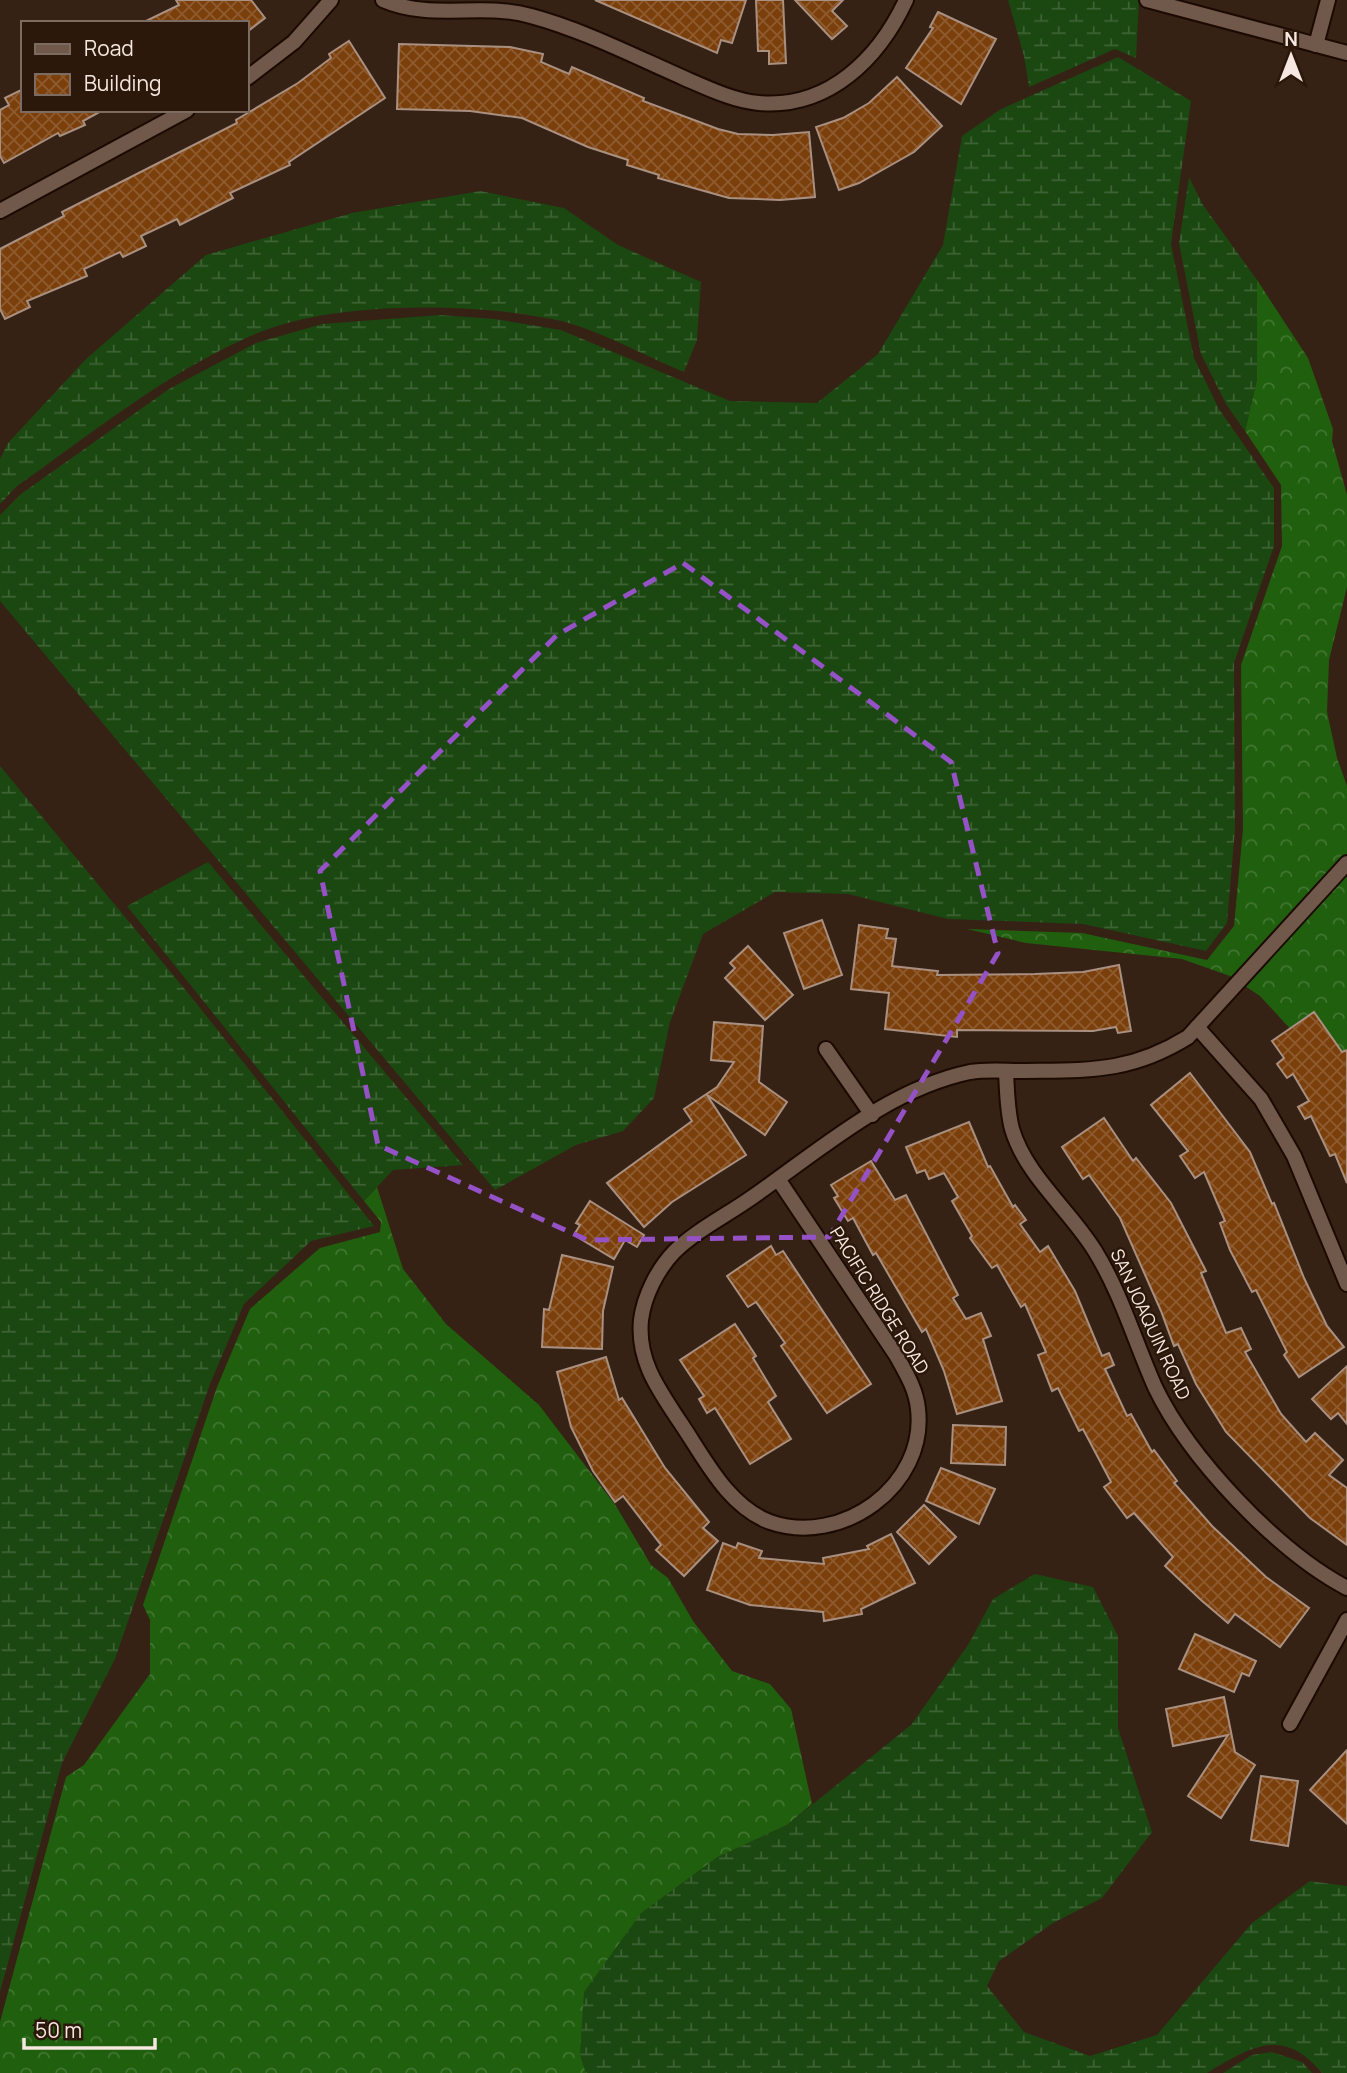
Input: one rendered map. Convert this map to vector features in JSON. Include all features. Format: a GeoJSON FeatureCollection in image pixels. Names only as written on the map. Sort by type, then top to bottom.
{"type":"FeatureCollection","features":[{"type":"Feature","properties":{"kind":"street"},"geometry":{"type":"LineString","coordinates":[[248,77],[294,42],[331,0]]}},
{"type":"Feature","properties":{"kind":"street"},"geometry":{"type":"LineString","coordinates":[[383,0],[431,12],[519,13],[554,22],[708,88],[760,103],[801,100],[833,89],[867,60],[891,30],[906,0]]}},
{"type":"Feature","properties":{"kind":"street"},"geometry":{"type":"LineString","coordinates":[[1147,0],[1347,53]]}},
{"type":"Feature","properties":{"kind":"street"},"geometry":{"type":"LineString","coordinates":[[1316,45],[1328,0]]}},
{"type":"Feature","properties":{"kind":"street"},"geometry":{"type":"LineString","coordinates":[[0,211],[183,112]]}},
{"type":"Feature","properties":{"kind":"street","name":"PACIFIC RIDGE ROAD"},"geometry":{"type":"LineString","coordinates":[[778,1179],[896,1355],[913,1386],[919,1411],[916,1438],[907,1466],[896,1486],[875,1504],[850,1519],[825,1526],[770,1522],[747,1508],[724,1488],[651,1378],[640,1345],[641,1318],[648,1293],[661,1268],[675,1251],[778,1179],[896,1098],[945,1078],[974,1071],[1122,1067],[1146,1060],[1171,1048],[1197,1027],[1347,863]]}},
{"type":"Feature","properties":{"kind":"street"},"geometry":{"type":"LineString","coordinates":[[1197,1027],[1261,1099],[1294,1156],[1347,1284]]}},
{"type":"Feature","properties":{"kind":"street"},"geometry":{"type":"LineString","coordinates":[[826,1049],[872,1115]]}},
{"type":"Feature","properties":{"kind":"street","name":"SAN JOAQUIN ROAD"},"geometry":{"type":"LineString","coordinates":[[1006,1071],[1013,1130],[1027,1160],[1096,1252],[1156,1389],[1181,1428],[1217,1478],[1250,1513],[1284,1543],[1347,1588]]}},
{"type":"Feature","properties":{"kind":"street"},"geometry":{"type":"LineString","coordinates":[[1290,1724],[1347,1620]]}},
{"type":"Feature","properties":{"kind":"highlighted area"},"geometry":{"type":"Polygon","coordinates":[[[683,563],[951,762],[998,953],[829,1237],[587,1240],[378,1145],[320,871],[557,635],[683,563]]]}},
{"type":"Feature","properties":{"kind":"green space"},"geometry":{"type":"Polygon","coordinates":[[[1008,0],[1139,0],[1136,58],[1115,49],[1029,87],[1024,56],[1008,0]]]}},
{"type":"Feature","properties":{"kind":"green space"},"geometry":{"type":"Polygon","coordinates":[[[1118,57],[1191,101],[1171,244],[1194,358],[1219,409],[1274,488],[1274,546],[1234,663],[1235,829],[1227,923],[1206,951],[1083,924],[948,919],[848,894],[775,892],[703,934],[670,1022],[654,1098],[623,1131],[576,1145],[495,1190],[0,601],[0,515],[21,494],[169,389],[256,343],[322,324],[440,315],[495,319],[561,330],[730,401],[817,403],[878,354],[943,245],[962,136],[1001,109],[1118,57]]]}},
{"type":"Feature","properties":{"kind":"green space"},"geometry":{"type":"Polygon","coordinates":[[[1189,177],[1203,205],[1257,280],[1257,379],[1245,431],[1226,404],[1201,354],[1179,243],[1189,177]]]}},
{"type":"Feature","properties":{"kind":"green space"},"geometry":{"type":"Polygon","coordinates":[[[480,191],[564,208],[618,245],[701,282],[697,340],[684,372],[576,325],[527,315],[489,310],[406,308],[323,315],[253,335],[190,367],[102,425],[16,487],[0,504],[0,459],[8,443],[86,359],[206,255],[352,213],[480,191]]]}},
{"type":"Feature","properties":{"kind":"green space"},"geometry":{"type":"Polygon","coordinates":[[[1257,280],[1308,358],[1333,429],[1332,441],[1347,495],[1347,587],[1329,660],[1327,712],[1337,758],[1347,786],[1347,1103],[1306,1046],[1260,996],[1230,976],[1182,959],[1026,943],[967,929],[1082,933],[1207,960],[1234,926],[1243,829],[1241,665],[1282,546],[1281,485],[1245,431],[1257,379],[1257,280]]]}},
{"type":"Feature","properties":{"kind":"green space"},"geometry":{"type":"Polygon","coordinates":[[[0,766],[188,993],[374,1226],[311,1241],[244,1304],[210,1384],[115,1659],[62,1763],[0,1992],[0,766]]]}},
{"type":"Feature","properties":{"kind":"green space"},"geometry":{"type":"Polygon","coordinates":[[[208,862],[463,1165],[393,1170],[364,1201],[127,906],[208,862]]]}},
{"type":"Feature","properties":{"kind":"green space"},"geometry":{"type":"Polygon","coordinates":[[[377,1187],[403,1269],[446,1324],[539,1405],[616,1506],[651,1565],[668,1578],[693,1621],[732,1671],[770,1684],[791,1709],[812,1804],[787,1825],[716,1858],[580,2054],[586,2073],[0,2073],[0,2022],[66,1777],[84,1765],[150,1674],[150,1620],[143,1605],[217,1387],[250,1309],[320,1248],[380,1232],[381,1222],[364,1201],[377,1187]]]}},
{"type":"Feature","properties":{"kind":"green space"},"geometry":{"type":"Polygon","coordinates":[[[1035,1574],[1093,1587],[1118,1636],[1118,1728],[1152,1832],[1102,1898],[1053,1923],[999,1961],[987,1986],[1024,2032],[1090,2056],[1157,2035],[1252,1923],[1310,1881],[1347,1886],[1347,2073],[1322,2073],[1308,2058],[1280,2045],[1252,2049],[1207,2073],[586,2073],[580,2054],[584,1992],[641,1913],[716,1858],[787,1825],[911,1725],[968,1645],[993,1599],[1035,1574]]]}},
{"type":"Feature","properties":{"kind":"green space"},"geometry":{"type":"Polygon","coordinates":[[[1272,2052],[1302,2062],[1312,2073],[1223,2073],[1252,2055],[1272,2052]]]}},
{"type":"Feature","properties":{"kind":"building"},"geometry":{"type":"Polygon","coordinates":[[[176,0],[251,0],[265,18],[248,31],[248,21],[146,21],[179,5],[176,0]]]}},
{"type":"Feature","properties":{"kind":"building"},"geometry":{"type":"Polygon","coordinates":[[[595,0],[746,0],[732,43],[721,40],[717,53],[595,0]]]}},
{"type":"Feature","properties":{"kind":"building"},"geometry":{"type":"Polygon","coordinates":[[[756,0],[783,0],[786,63],[769,64],[769,51],[758,51],[756,0]]]}},
{"type":"Feature","properties":{"kind":"building"},"geometry":{"type":"Polygon","coordinates":[[[795,0],[843,0],[832,11],[847,26],[832,39],[795,0]]]}},
{"type":"Feature","properties":{"kind":"building"},"geometry":{"type":"Polygon","coordinates":[[[938,12],[996,39],[961,104],[906,68],[933,28],[930,27],[938,12]]]}},
{"type":"Feature","properties":{"kind":"building"},"geometry":{"type":"Polygon","coordinates":[[[349,41],[385,98],[289,162],[290,165],[230,193],[233,198],[180,225],[177,219],[141,236],[146,246],[123,257],[120,252],[84,269],[87,276],[27,301],[30,307],[5,319],[0,309],[0,249],[64,216],[62,212],[237,123],[236,120],[298,83],[331,58],[329,54],[349,41]]]}},
{"type":"Feature","properties":{"kind":"building"},"geometry":{"type":"Polygon","coordinates":[[[399,44],[510,47],[543,54],[541,62],[569,74],[572,67],[644,98],[643,101],[718,129],[738,134],[809,132],[815,197],[780,200],[729,198],[658,178],[659,175],[627,165],[628,160],[588,147],[522,118],[470,111],[397,109],[399,44]]]}},
{"type":"Feature","properties":{"kind":"building"},"geometry":{"type":"Polygon","coordinates":[[[897,77],[942,126],[914,152],[859,183],[839,190],[816,127],[843,118],[869,103],[897,77]]]}},
{"type":"Feature","properties":{"kind":"building"},"geometry":{"type":"Polygon","coordinates":[[[21,90],[21,112],[99,112],[83,121],[85,125],[60,136],[58,133],[4,163],[0,156],[0,110],[9,105],[5,98],[21,90]]]}},
{"type":"Feature","properties":{"kind":"building"},"geometry":{"type":"Polygon","coordinates":[[[822,920],[842,975],[804,989],[784,933],[822,920]]]}},
{"type":"Feature","properties":{"kind":"building"},"geometry":{"type":"Polygon","coordinates":[[[859,925],[888,929],[886,938],[896,939],[892,966],[938,971],[937,975],[1083,972],[1119,965],[1131,1031],[1118,1033],[1116,1027],[1093,1031],[957,1030],[957,1037],[885,1029],[889,993],[851,989],[859,925]]]}},
{"type":"Feature","properties":{"kind":"building"},"geometry":{"type":"Polygon","coordinates":[[[748,946],[793,995],[765,1020],[725,978],[735,968],[730,963],[748,946]]]}},
{"type":"Feature","properties":{"kind":"building"},"geometry":{"type":"Polygon","coordinates":[[[1314,1012],[1342,1052],[1347,1050],[1347,1183],[1335,1154],[1330,1156],[1311,1116],[1305,1119],[1298,1107],[1309,1101],[1293,1074],[1287,1078],[1277,1064],[1284,1058],[1272,1041],[1314,1012]]]}},
{"type":"Feature","properties":{"kind":"building"},"geometry":{"type":"Polygon","coordinates":[[[714,1022],[763,1026],[759,1082],[787,1102],[765,1135],[707,1095],[746,1155],[672,1202],[644,1227],[607,1183],[692,1121],[684,1109],[717,1087],[734,1062],[711,1060],[714,1022]]]}},
{"type":"Feature","properties":{"kind":"building"},"geometry":{"type":"Polygon","coordinates":[[[1190,1073],[1250,1152],[1327,1326],[1344,1347],[1299,1377],[1284,1355],[1287,1352],[1256,1290],[1252,1292],[1230,1250],[1220,1223],[1225,1221],[1204,1172],[1195,1178],[1180,1156],[1188,1151],[1151,1105],[1190,1073]]]}},
{"type":"Feature","properties":{"kind":"building"},"geometry":{"type":"Polygon","coordinates":[[[1104,1118],[1133,1161],[1136,1158],[1171,1203],[1206,1271],[1201,1273],[1226,1333],[1241,1328],[1251,1349],[1245,1352],[1281,1414],[1306,1442],[1315,1433],[1343,1460],[1329,1475],[1347,1488],[1347,1545],[1310,1518],[1226,1432],[1196,1384],[1178,1344],[1174,1346],[1120,1218],[1089,1175],[1083,1179],[1062,1147],[1104,1118]]]}},
{"type":"Feature","properties":{"kind":"building"},"geometry":{"type":"Polygon","coordinates":[[[969,1122],[988,1167],[990,1166],[1013,1207],[1015,1205],[1026,1220],[1020,1224],[1040,1252],[1048,1246],[1075,1291],[1102,1356],[1109,1353],[1114,1365],[1105,1369],[1127,1416],[1131,1414],[1152,1452],[1154,1450],[1177,1481],[1174,1483],[1212,1526],[1266,1577],[1309,1608],[1280,1647],[1235,1614],[1228,1623],[1165,1566],[1173,1557],[1134,1513],[1127,1518],[1104,1487],[1111,1482],[1083,1429],[1079,1431],[1058,1388],[1052,1391],[1038,1355],[1046,1352],[1025,1304],[1021,1307],[997,1265],[992,1268],[970,1238],[972,1236],[952,1201],[958,1197],[944,1173],[929,1179],[925,1170],[917,1173],[906,1147],[969,1122]]]}},
{"type":"Feature","properties":{"kind":"building"},"geometry":{"type":"Polygon","coordinates":[[[871,1161],[895,1200],[906,1195],[958,1295],[953,1298],[966,1319],[981,1313],[991,1336],[983,1339],[1002,1401],[957,1414],[944,1371],[926,1329],[922,1332],[876,1253],[873,1255],[853,1218],[848,1221],[834,1198],[838,1196],[831,1185],[871,1161]]]}},
{"type":"Feature","properties":{"kind":"building"},"geometry":{"type":"Polygon","coordinates":[[[590,1201],[644,1235],[637,1247],[625,1240],[614,1259],[574,1235],[580,1225],[576,1223],[590,1201]]]}},
{"type":"Feature","properties":{"kind":"building"},"geometry":{"type":"Polygon","coordinates":[[[771,1246],[776,1255],[783,1251],[871,1384],[827,1413],[781,1346],[785,1343],[756,1302],[748,1307],[727,1276],[771,1246]]]}},
{"type":"Feature","properties":{"kind":"building"},"geometry":{"type":"Polygon","coordinates":[[[562,1255],[613,1267],[603,1311],[602,1349],[542,1347],[544,1309],[549,1310],[562,1255]]]}},
{"type":"Feature","properties":{"kind":"building"},"geometry":{"type":"Polygon","coordinates":[[[735,1324],[756,1356],[753,1358],[776,1396],[768,1402],[791,1439],[750,1464],[715,1408],[707,1413],[699,1399],[704,1396],[680,1360],[735,1324]]]}},
{"type":"Feature","properties":{"kind":"building"},"geometry":{"type":"Polygon","coordinates":[[[606,1357],[619,1400],[622,1398],[665,1468],[709,1522],[703,1528],[718,1541],[684,1576],[656,1550],[661,1545],[623,1496],[615,1502],[593,1471],[571,1427],[557,1372],[606,1357]]]}},
{"type":"Feature","properties":{"kind":"building"},"geometry":{"type":"Polygon","coordinates":[[[1347,1366],[1347,1424],[1338,1413],[1331,1419],[1312,1399],[1347,1366]]]}},
{"type":"Feature","properties":{"kind":"building"},"geometry":{"type":"Polygon","coordinates":[[[953,1425],[1006,1427],[1005,1465],[951,1463],[953,1425]]]}},
{"type":"Feature","properties":{"kind":"building"},"geometry":{"type":"Polygon","coordinates":[[[941,1468],[995,1489],[979,1524],[926,1501],[941,1468]]]}},
{"type":"Feature","properties":{"kind":"building"},"geometry":{"type":"Polygon","coordinates":[[[924,1505],[956,1537],[929,1564],[897,1532],[924,1505]]]}},
{"type":"Feature","properties":{"kind":"building"},"geometry":{"type":"Polygon","coordinates":[[[891,1534],[915,1583],[861,1609],[862,1614],[824,1621],[823,1612],[750,1605],[707,1590],[723,1543],[736,1548],[738,1543],[762,1551],[759,1558],[824,1564],[823,1558],[869,1549],[867,1546],[891,1534]]]}},
{"type":"Feature","properties":{"kind":"building"},"geometry":{"type":"Polygon","coordinates":[[[1195,1634],[1256,1661],[1249,1676],[1242,1673],[1234,1692],[1179,1669],[1195,1634]]]}},
{"type":"Feature","properties":{"kind":"building"},"geometry":{"type":"Polygon","coordinates":[[[1224,1697],[1235,1752],[1255,1765],[1221,1818],[1188,1796],[1228,1735],[1173,1746],[1166,1709],[1224,1697]]]}},
{"type":"Feature","properties":{"kind":"building"},"geometry":{"type":"Polygon","coordinates":[[[1347,1750],[1347,1824],[1310,1790],[1347,1750]]]}},
{"type":"Feature","properties":{"kind":"building"},"geometry":{"type":"Polygon","coordinates":[[[1261,1776],[1298,1781],[1288,1846],[1251,1840],[1261,1776]]]}}]}
